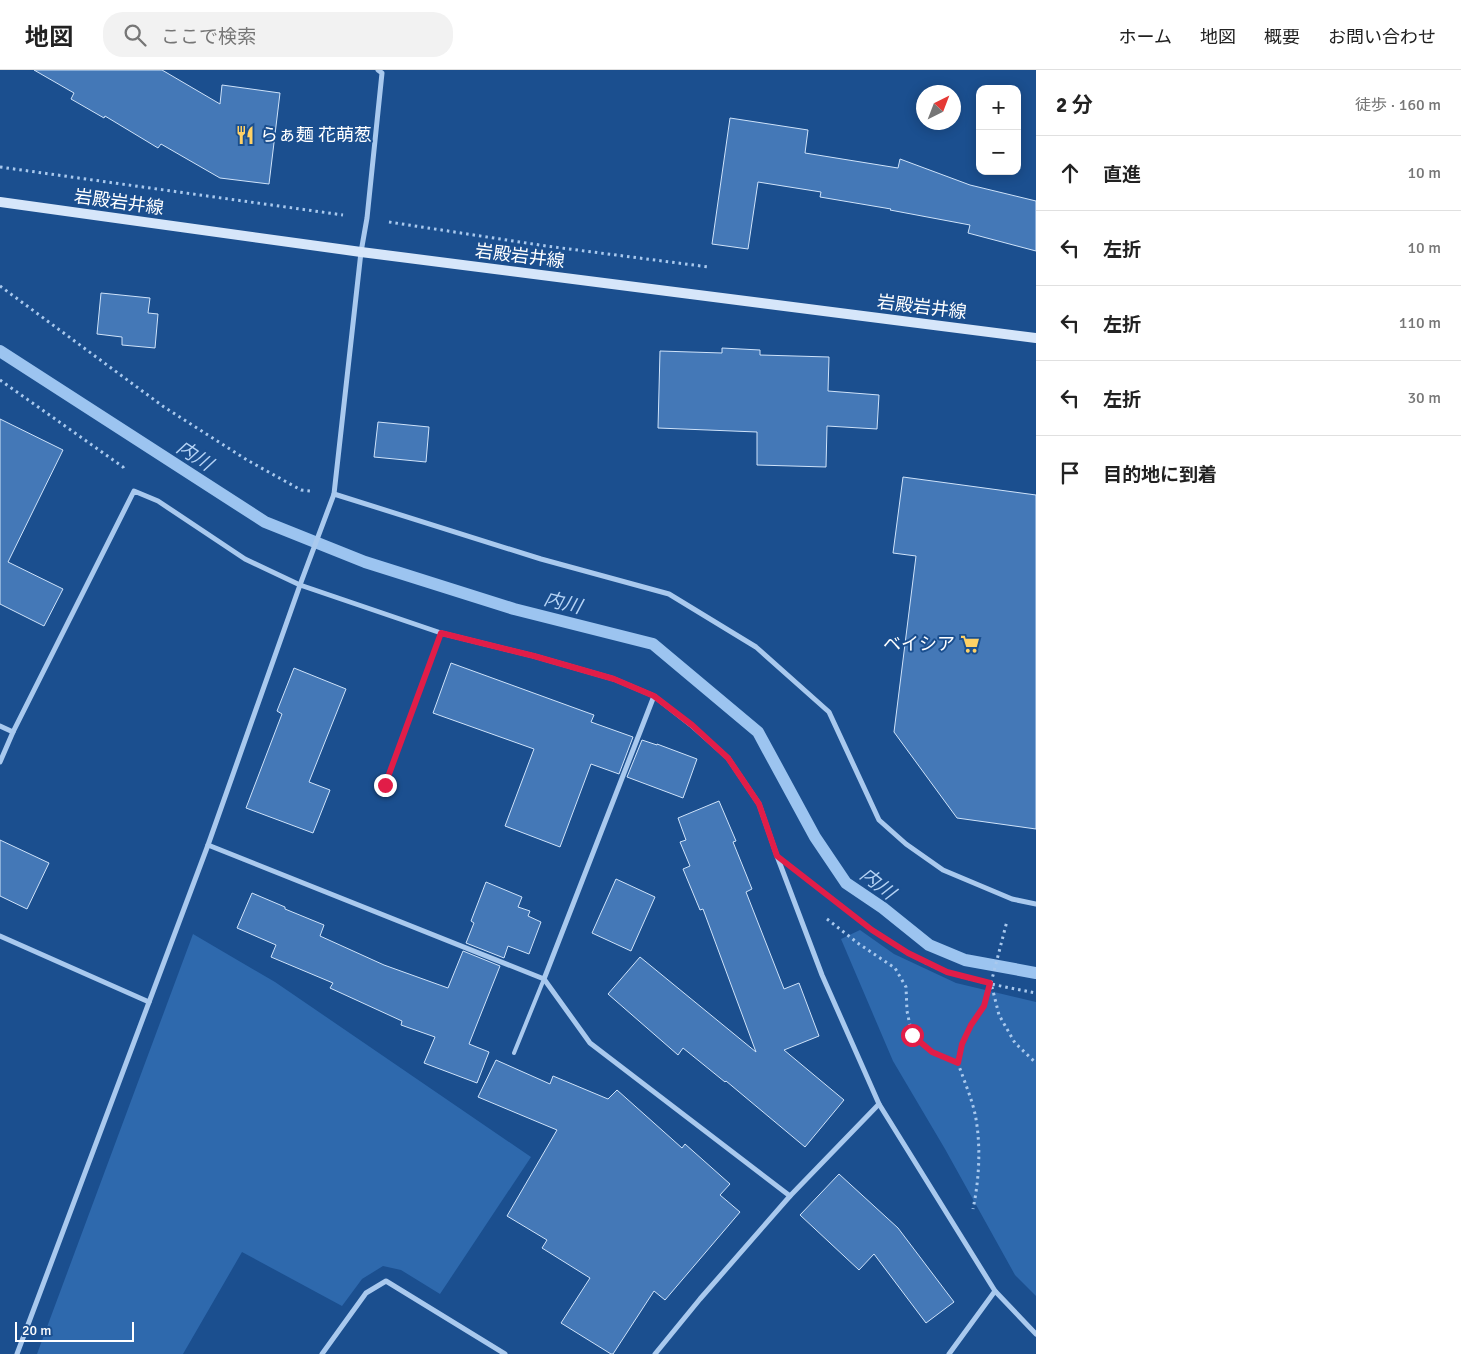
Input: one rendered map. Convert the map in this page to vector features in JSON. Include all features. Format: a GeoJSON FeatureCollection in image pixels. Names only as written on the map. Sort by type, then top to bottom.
{"type":"FeatureCollection","features":[{"type":"Feature","properties":{"kind":"main road","name":"岩殿岩井線"},"geometry":{"type":"LineString","coordinates":[[0,202],[361,252],[1036,338]]}},
{"type":"Feature","properties":{"kind":"street"},"geometry":{"type":"LineString","coordinates":[[17,1354],[208,845],[300,584],[334,494],[361,252],[367,218],[382,73],[378,70]]}},
{"type":"Feature","properties":{"kind":"street"},"geometry":{"type":"LineString","coordinates":[[0,762],[13,732],[134,491],[158,501],[245,559],[300,584],[441,633],[605,676],[654,696],[692,725],[728,758],[759,804],[822,975],[879,1104],[996,1290],[1036,1334]]}},
{"type":"Feature","properties":{"kind":"street"},"geometry":{"type":"LineString","coordinates":[[334,494],[541,560],[669,594],[756,647],[829,712],[879,820],[906,844],[943,870],[1012,899],[1036,904]]}},
{"type":"Feature","properties":{"kind":"street"},"geometry":{"type":"LineString","coordinates":[[544,979],[654,696]]}},
{"type":"Feature","properties":{"kind":"street"},"geometry":{"type":"LineString","coordinates":[[0,726],[13,732]]}},
{"type":"Feature","properties":{"kind":"street"},"geometry":{"type":"LineString","coordinates":[[208,845],[544,979],[590,1043],[790,1196]]}},
{"type":"Feature","properties":{"kind":"street"},"geometry":{"type":"LineString","coordinates":[[0,936],[149,1002]]}},
{"type":"Feature","properties":{"kind":"street"},"geometry":{"type":"LineString","coordinates":[[655,1354],[700,1299],[790,1196],[879,1104]]}},
{"type":"Feature","properties":{"kind":"street"},"geometry":{"type":"LineString","coordinates":[[322,1354],[366,1293],[386,1281],[505,1354]]}},
{"type":"Feature","properties":{"kind":"street"},"geometry":{"type":"LineString","coordinates":[[949,1354],[996,1290]]}},
{"type":"Feature","properties":{"kind":"lane"},"geometry":{"type":"LineString","coordinates":[[385,785],[441,633]]}},
{"type":"Feature","properties":{"kind":"lane"},"geometry":{"type":"LineString","coordinates":[[514,1052],[544,979]]}},
{"type":"Feature","properties":{"kind":"path"},"geometry":{"type":"LineString","coordinates":[[0,167],[710,268]]}},
{"type":"Feature","properties":{"kind":"path"},"geometry":{"type":"LineString","coordinates":[[0,286],[164,407],[247,460],[301,490],[334,494]]}},
{"type":"Feature","properties":{"kind":"path"},"geometry":{"type":"LineString","coordinates":[[0,380],[123,467],[134,491]]}},
{"type":"Feature","properties":{"kind":"path"},"geometry":{"type":"LineString","coordinates":[[777,856],[872,930],[908,953],[947,972],[1036,993]]}},
{"type":"Feature","properties":{"kind":"path"},"geometry":{"type":"LineString","coordinates":[[972,1214],[978,1184],[979,1160],[976,1119],[958,1063],[962,1044],[971,1025],[984,1006],[1012,899]]}},
{"type":"Feature","properties":{"kind":"path"},"geometry":{"type":"LineString","coordinates":[[821,914],[859,944],[895,968],[906,987],[907,1011],[912,1035],[932,1052],[958,1063]]}},
{"type":"Feature","properties":{"kind":"path"},"geometry":{"type":"LineString","coordinates":[[990,983],[999,1015],[1015,1043],[1036,1063]]}},
{"type":"Feature","properties":{"kind":"shaded area"},"geometry":{"type":"Polygon","coordinates":[[[860,930],[894,954],[956,983],[1036,1002],[1036,1296],[1015,1275],[945,1149],[893,1061],[841,939],[860,930]]]}},
{"type":"Feature","properties":{"kind":"shaded area"},"geometry":{"type":"Polygon","coordinates":[[[193,934],[275,982],[531,1157],[440,1294],[401,1270],[383,1266],[362,1279],[342,1306],[242,1252],[183,1354],[37,1354],[193,934]]]}},
{"type":"Feature","properties":{"kind":"building"},"geometry":{"type":"Polygon","coordinates":[[[34,70],[162,70],[220,104],[222,85],[280,93],[269,184],[220,178],[161,144],[158,148],[105,116],[104,118],[71,99],[74,93],[34,70]]]}},
{"type":"Feature","properties":{"kind":"building"},"geometry":{"type":"Polygon","coordinates":[[[730,118],[808,130],[805,153],[898,168],[900,159],[970,185],[1036,201],[1036,251],[968,233],[970,225],[820,197],[821,192],[758,182],[748,249],[712,244],[730,118]]]}},
{"type":"Feature","properties":{"kind":"building"},"geometry":{"type":"Polygon","coordinates":[[[101,293],[150,298],[148,313],[158,314],[155,348],[122,345],[122,337],[97,334],[101,293]]]}},
{"type":"Feature","properties":{"kind":"building"},"geometry":{"type":"Polygon","coordinates":[[[722,348],[760,350],[760,355],[829,357],[828,391],[879,395],[877,429],[827,426],[826,467],[757,465],[757,432],[658,428],[660,351],[722,353],[722,348]]]}},
{"type":"Feature","properties":{"kind":"building"},"geometry":{"type":"Polygon","coordinates":[[[0,419],[63,450],[8,562],[63,589],[44,626],[0,604],[0,419]]]}},
{"type":"Feature","properties":{"kind":"building"},"geometry":{"type":"Polygon","coordinates":[[[378,422],[429,427],[426,462],[374,457],[378,422]]]}},
{"type":"Feature","properties":{"kind":"building","name":"ベイシア"},"geometry":{"type":"Polygon","coordinates":[[[903,477],[1036,495],[1036,829],[957,818],[894,732],[916,556],[893,553],[903,477]]]}},
{"type":"Feature","properties":{"kind":"building"},"geometry":{"type":"Polygon","coordinates":[[[451,663],[594,715],[591,722],[633,737],[619,774],[591,764],[560,847],[505,826],[534,749],[433,713],[451,663]]]}},
{"type":"Feature","properties":{"kind":"building"},"geometry":{"type":"Polygon","coordinates":[[[294,668],[346,689],[309,782],[330,790],[313,833],[246,808],[282,714],[277,711],[294,668]]]}},
{"type":"Feature","properties":{"kind":"building"},"geometry":{"type":"Polygon","coordinates":[[[642,740],[697,759],[683,798],[627,777],[642,740]]]}},
{"type":"Feature","properties":{"kind":"building"},"geometry":{"type":"Polygon","coordinates":[[[719,801],[736,841],[733,842],[752,889],[746,892],[784,989],[799,983],[819,1036],[784,1050],[844,1100],[805,1147],[683,1048],[678,1055],[608,994],[640,957],[756,1052],[703,909],[700,910],[683,869],[690,866],[680,842],[686,840],[678,818],[719,801]]]}},
{"type":"Feature","properties":{"kind":"building"},"geometry":{"type":"Polygon","coordinates":[[[0,840],[49,863],[27,909],[0,896],[0,840]]]}},
{"type":"Feature","properties":{"kind":"building"},"geometry":{"type":"Polygon","coordinates":[[[616,879],[655,897],[631,951],[592,933],[616,879]]]}},
{"type":"Feature","properties":{"kind":"building"},"geometry":{"type":"Polygon","coordinates":[[[486,882],[522,897],[518,907],[530,911],[528,916],[541,922],[529,954],[508,946],[504,958],[466,943],[474,923],[471,921],[486,882]]]}},
{"type":"Feature","properties":{"kind":"building"},"geometry":{"type":"Polygon","coordinates":[[[252,893],[324,925],[320,936],[384,965],[448,988],[463,951],[500,966],[469,1044],[489,1052],[477,1083],[424,1063],[435,1037],[401,1025],[402,1021],[330,988],[333,983],[271,957],[276,945],[237,928],[252,893]]]}},
{"type":"Feature","properties":{"kind":"building"},"geometry":{"type":"Polygon","coordinates":[[[496,1060],[550,1084],[553,1076],[608,1099],[617,1090],[682,1148],[685,1144],[730,1184],[720,1195],[740,1212],[665,1300],[654,1291],[613,1354],[561,1323],[590,1278],[542,1248],[547,1240],[507,1216],[557,1130],[478,1097],[496,1060]]]}},
{"type":"Feature","properties":{"kind":"building"},"geometry":{"type":"Polygon","coordinates":[[[839,1174],[898,1228],[954,1302],[926,1323],[874,1254],[859,1270],[800,1215],[839,1174]]]}},
{"type":"Feature","properties":{"kind":"waterway","name":"内川"},"geometry":{"type":"LineString","coordinates":[[0,351],[265,522],[365,562],[514,609],[653,644],[758,732],[815,837],[846,883],[883,908],[929,945],[965,960],[1036,973]]}},
{"type":"Feature","properties":{"kind":"place","name":"らぁ麺 花萌葱"},"geometry":{"type":"Point","coordinates":[245,135]}},
{"type":"Feature","properties":{"kind":"place","name":"ベイシア"},"geometry":{"type":"Point","coordinates":[970,644]}},
{"type":"Feature","properties":{"kind":"route"},"geometry":{"type":"LineString","coordinates":[[385,785],[441,633],[534,656],[614,679],[654,696],[692,725],[728,758],[759,804],[777,856],[872,930],[908,953],[947,972],[990,983],[984,1006],[971,1025],[962,1044],[958,1063],[932,1052],[912,1035]]}}]}
